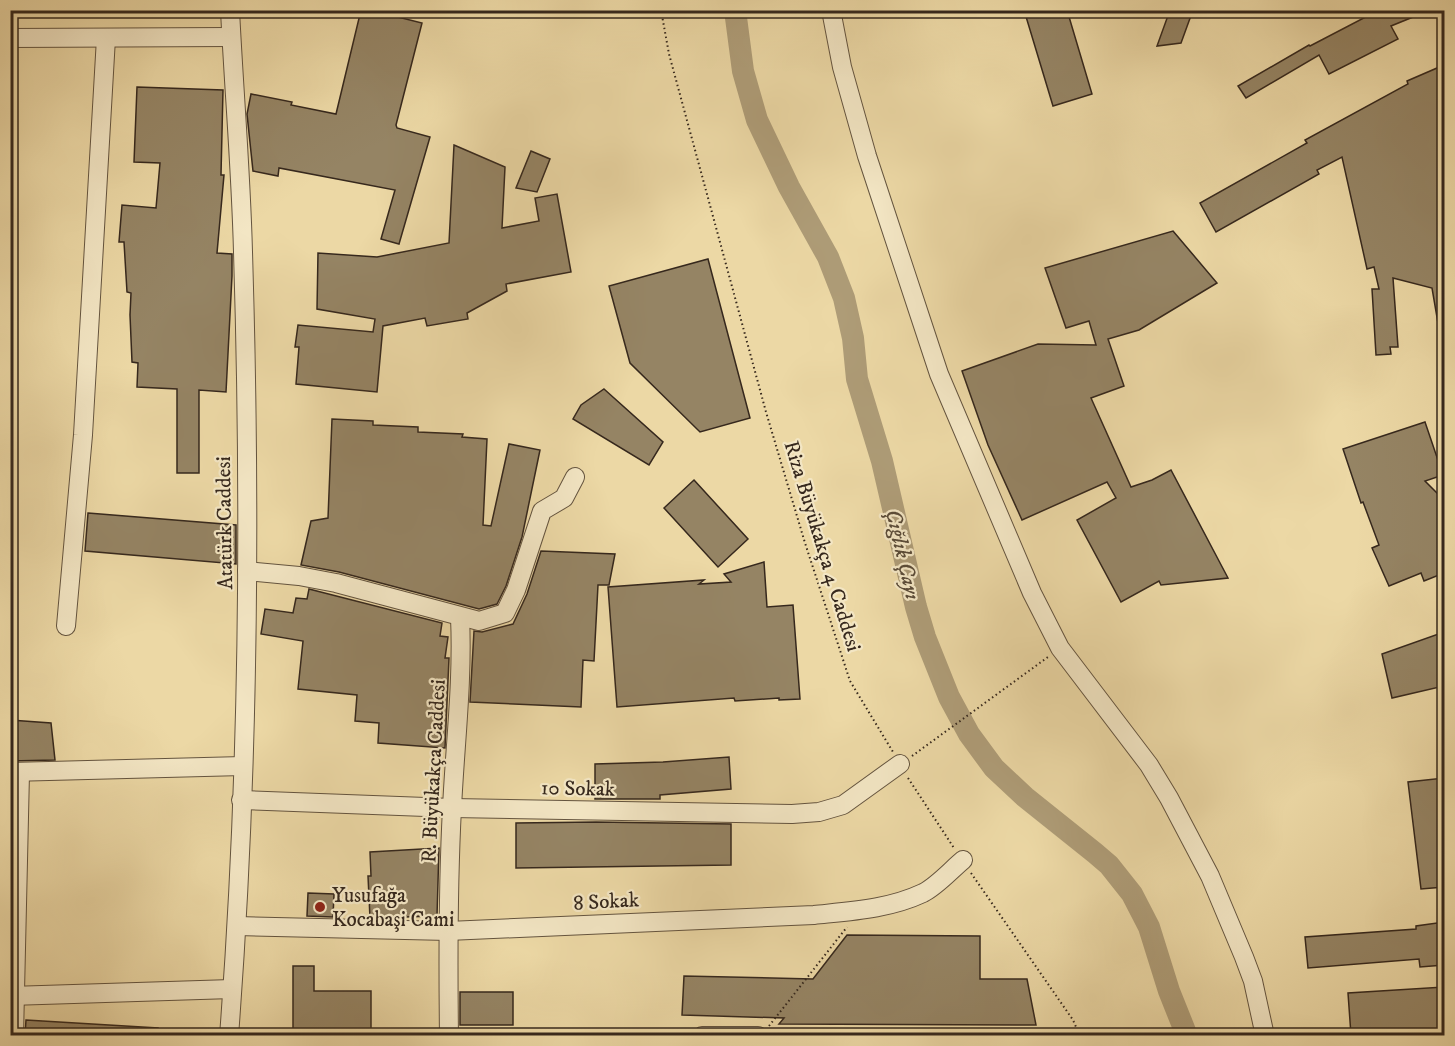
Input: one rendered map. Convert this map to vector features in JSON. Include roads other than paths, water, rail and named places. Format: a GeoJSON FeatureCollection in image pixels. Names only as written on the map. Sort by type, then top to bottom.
{"type":"FeatureCollection","features":[{"type":"Feature","properties":{"kind":"street","name":"Atatürk Caddesi"},"geometry":{"type":"LineString","coordinates":[[229,1035],[237,926],[248,616],[243,251],[230,10]]}},
{"type":"Feature","properties":{"kind":"street"},"geometry":{"type":"LineString","coordinates":[[831,10],[842,67],[867,156],[939,374],[1032,593],[1060,648],[1149,765],[1210,876],[1244,957],[1255,989],[1265,1035]]}},
{"type":"Feature","properties":{"kind":"street"},"geometry":{"type":"LineString","coordinates":[[10,38],[231,37]]}},
{"type":"Feature","properties":{"kind":"street"},"geometry":{"type":"LineString","coordinates":[[66,626],[83,435],[106,38]]}},
{"type":"Feature","properties":{"kind":"street"},"geometry":{"type":"LineString","coordinates":[[247,571],[299,576],[336,583],[479,621],[505,613],[516,590],[542,511],[564,498],[575,477]]}},
{"type":"Feature","properties":{"kind":"street","name":"R. Büyükakça Caddesi"},"geometry":{"type":"LineString","coordinates":[[449,1035],[448,931],[452,808],[462,658],[460,617]]}},
{"type":"Feature","properties":{"kind":"street","name":"10 Sokak"},"geometry":{"type":"LineString","coordinates":[[241,800],[452,808],[792,814],[819,812],[843,805],[900,764]]}},
{"type":"Feature","properties":{"kind":"street"},"geometry":{"type":"LineString","coordinates":[[14,1035],[16,773],[243,766]]}},
{"type":"Feature","properties":{"kind":"street","name":"8 Sokak"},"geometry":{"type":"LineString","coordinates":[[237,926],[448,931],[803,915],[860,910],[884,907],[925,892],[963,860]]}},
{"type":"Feature","properties":{"kind":"street"},"geometry":{"type":"LineString","coordinates":[[13,996],[232,989]]}},
{"type":"Feature","properties":{"kind":"street"},"geometry":{"type":"LineString","coordinates":[[702,1035],[763,1032]]}},
{"type":"Feature","properties":{"kind":"waterway","name":"Çığlık Çayı"},"geometry":{"type":"LineString","coordinates":[[735,10],[743,71],[757,120],[789,187],[828,257],[844,298],[853,338],[857,379],[882,461],[916,607],[925,637],[949,697],[969,734],[994,768],[1025,797],[1109,865],[1132,894],[1149,927],[1169,991],[1187,1036]]}},
{"type":"Feature","properties":{"kind":"place","name":"Yusufağa Kocabaşi Cami"},"geometry":{"type":"Point","coordinates":[320,907]}}]}
